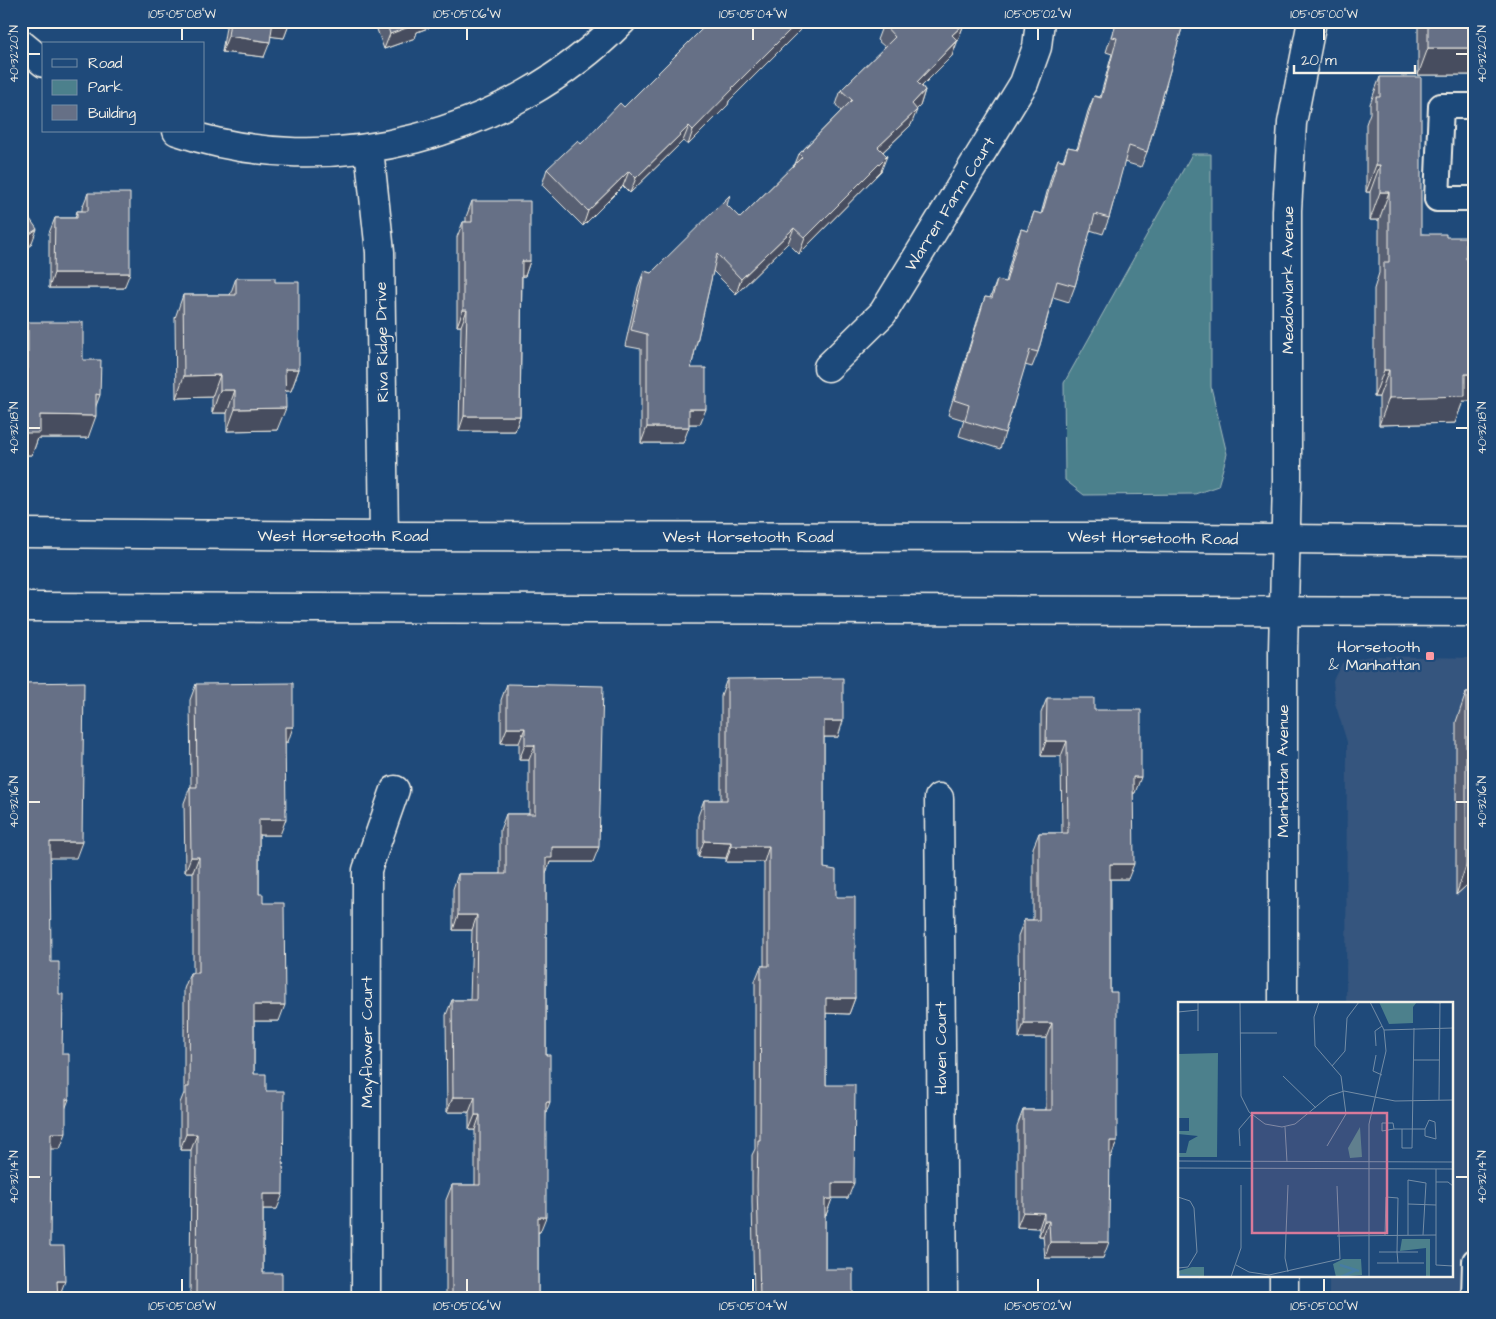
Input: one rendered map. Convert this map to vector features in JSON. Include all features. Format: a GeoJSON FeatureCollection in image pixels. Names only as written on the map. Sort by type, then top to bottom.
{"type":"FeatureCollection","features":[{"type":"Feature","properties":{"kind":"street"},"geometry":{"type":"LineString","coordinates":[[180,132],[193,137],[261,150],[338,152],[369,149],[407,141],[474,121],[543,86],[597,46],[622,21]]}},
{"type":"Feature","properties":{"kind":"street","name":"Warren Farm Court"},"geometry":{"type":"LineString","coordinates":[[828,367],[883,313],[1019,92],[1037,47],[1040,21]]}},
{"type":"Feature","properties":{"kind":"street","name":"Meadowlark Avenue"},"geometry":{"type":"LineString","coordinates":[[1285,540],[1288,200],[1292,123],[1312,21]]}},
{"type":"Feature","properties":{"kind":"street"},"geometry":{"type":"LineString","coordinates":[[21,44],[42,62]]}},
{"type":"Feature","properties":{"kind":"street","name":"Riva Ridge Drive"},"geometry":{"type":"LineString","coordinates":[[369,149],[380,252],[384,536]]}},
{"type":"Feature","properties":{"kind":"street","name":"West Horsetooth Road"},"geometry":{"type":"LineString","coordinates":[[21,533],[384,536],[1095,537],[1475,541]]}},
{"type":"Feature","properties":{"kind":"street","name":"Manhattan Avenue"},"geometry":{"type":"LineString","coordinates":[[1283,1002],[1283,611],[1285,540]]}},
{"type":"Feature","properties":{"kind":"street"},"geometry":{"type":"LineString","coordinates":[[21,607],[1475,612]]}},
{"type":"Feature","properties":{"kind":"street","name":"Mayflower Court"},"geometry":{"type":"LineString","coordinates":[[366,1298],[367,870],[395,790]]}},
{"type":"Feature","properties":{"kind":"street","name":"Haven Court"},"geometry":{"type":"LineString","coordinates":[[939,798],[943,1298]]}},
{"type":"Feature","properties":{"kind":"street"},"geometry":{"type":"LineString","coordinates":[[1284,1276],[1284,1298]]}},
{"type":"Feature","properties":{"kind":"lane"},"geometry":{"type":"LineString","coordinates":[[1475,106],[1440,106],[1437,199],[1475,199]]}},
{"type":"Feature","properties":{"kind":"lane"},"geometry":{"type":"LineString","coordinates":[[1474,1298],[1475,1261]]}},
{"type":"Feature","properties":{"kind":"shaded area"},"geometry":{"type":"Polygon","coordinates":[[[1370,656],[1475,658],[1475,1298],[1329,1298],[1329,1276],[1454,1276],[1454,1002],[1346,1002],[1347,742],[1335,703],[1333,680],[1342,663],[1370,656]]]}},
{"type":"Feature","properties":{"kind":"green space"},"geometry":{"type":"Polygon","coordinates":[[[1192,154],[1211,154],[1211,387],[1227,454],[1218,486],[1195,494],[1084,495],[1065,480],[1064,383],[1192,154]]]}},
{"type":"Feature","properties":{"kind":"building"},"geometry":{"type":"Polygon","coordinates":[[[230,21],[273,21],[270,42],[228,36],[230,21]]]}},
{"type":"Feature","properties":{"kind":"building"},"geometry":{"type":"Polygon","coordinates":[[[386,21],[420,21],[420,23],[390,34],[386,21]]]}},
{"type":"Feature","properties":{"kind":"building"},"geometry":{"type":"Polygon","coordinates":[[[710,21],[799,21],[693,130],[689,126],[636,178],[629,171],[588,211],[547,169],[578,140],[581,144],[620,103],[624,107],[710,21]]]}},
{"type":"Feature","properties":{"kind":"building"},"geometry":{"type":"Polygon","coordinates":[[[886,21],[961,21],[964,24],[952,35],[957,40],[917,82],[925,90],[912,104],[917,110],[878,147],[887,156],[805,238],[794,228],[741,279],[717,254],[691,368],[706,368],[706,409],[689,409],[689,427],[647,427],[647,334],[631,330],[644,271],[651,273],[730,195],[727,205],[740,218],[802,157],[799,154],[852,100],[841,90],[895,37],[883,24],[886,21]]]}},
{"type":"Feature","properties":{"kind":"building"},"geometry":{"type":"Polygon","coordinates":[[[1117,21],[1184,21],[1147,152],[1129,146],[1109,218],[1095,214],[1075,286],[1057,281],[1038,352],[1030,350],[1005,433],[965,421],[969,405],[954,400],[985,297],[992,298],[997,280],[1006,282],[1021,229],[1028,231],[1034,212],[1042,214],[1058,159],[1064,161],[1068,147],[1078,149],[1094,96],[1101,98],[1117,38],[1112,37],[1117,21]]]}},
{"type":"Feature","properties":{"kind":"building"},"geometry":{"type":"Polygon","coordinates":[[[1428,21],[1475,21],[1475,48],[1428,48],[1428,21]]]}},
{"type":"Feature","properties":{"kind":"building"},"geometry":{"type":"Polygon","coordinates":[[[1380,77],[1421,77],[1421,234],[1446,234],[1446,237],[1466,237],[1466,259],[1475,259],[1475,374],[1465,374],[1465,396],[1389,398],[1389,370],[1384,370],[1384,262],[1389,262],[1389,192],[1380,192],[1380,165],[1376,165],[1376,97],[1380,97],[1380,77]]]}},
{"type":"Feature","properties":{"kind":"building"},"geometry":{"type":"Polygon","coordinates":[[[88,193],[130,193],[130,273],[54,273],[55,218],[77,218],[77,211],[88,211],[88,193]]]}},
{"type":"Feature","properties":{"kind":"building"},"geometry":{"type":"Polygon","coordinates":[[[472,201],[530,201],[530,261],[522,261],[520,416],[464,416],[467,310],[463,310],[463,222],[472,222],[472,201]]]}},
{"type":"Feature","properties":{"kind":"building"},"geometry":{"type":"Polygon","coordinates":[[[21,206],[37,229],[21,240],[21,206]]]}},
{"type":"Feature","properties":{"kind":"building"},"geometry":{"type":"Polygon","coordinates":[[[236,278],[275,278],[275,282],[299,282],[299,369],[285,369],[286,408],[235,409],[235,390],[220,390],[220,375],[184,376],[183,295],[236,295],[236,278]]]}},
{"type":"Feature","properties":{"kind":"building"},"geometry":{"type":"Polygon","coordinates":[[[28,322],[83,322],[83,360],[101,360],[100,395],[96,394],[96,416],[40,415],[40,433],[21,433],[21,369],[28,369],[28,322]]]}},
{"type":"Feature","properties":{"kind":"building"},"geometry":{"type":"Polygon","coordinates":[[[843,678],[843,721],[824,721],[824,868],[836,870],[836,897],[855,897],[855,998],[826,998],[826,1085],[855,1085],[854,1183],[832,1183],[832,1199],[825,1199],[825,1269],[853,1269],[853,1298],[760,1298],[757,1186],[758,1140],[760,1140],[761,966],[769,966],[769,846],[731,846],[731,842],[704,841],[704,800],[727,800],[727,679],[843,678]]]}},
{"type":"Feature","properties":{"kind":"building"},"geometry":{"type":"Polygon","coordinates":[[[84,682],[82,842],[50,842],[51,962],[59,962],[59,994],[63,994],[62,1054],[69,1054],[69,1099],[66,1099],[66,1133],[51,1133],[50,1246],[64,1246],[65,1281],[57,1281],[58,1298],[21,1298],[21,683],[84,682]]]}},
{"type":"Feature","properties":{"kind":"building"},"geometry":{"type":"Polygon","coordinates":[[[293,683],[293,727],[285,727],[286,819],[259,819],[259,894],[263,894],[263,903],[284,903],[285,1005],[254,1005],[254,1074],[266,1074],[266,1091],[284,1091],[283,1194],[263,1194],[263,1273],[282,1273],[282,1298],[196,1298],[197,1134],[186,1134],[186,1087],[189,1087],[190,973],[199,973],[199,857],[191,857],[190,787],[197,787],[196,684],[293,683]]]}},
{"type":"Feature","properties":{"kind":"building"},"geometry":{"type":"Polygon","coordinates":[[[507,684],[603,686],[599,847],[552,847],[552,858],[546,858],[546,1055],[550,1055],[550,1102],[546,1102],[546,1217],[538,1217],[538,1298],[452,1298],[452,1185],[480,1185],[480,1115],[475,1115],[475,1097],[453,1097],[452,1000],[476,1000],[477,915],[458,915],[458,874],[506,874],[506,814],[535,814],[535,745],[525,745],[525,728],[507,728],[507,684]]]}},
{"type":"Feature","properties":{"kind":"building"},"geometry":{"type":"Polygon","coordinates":[[[1466,693],[1475,693],[1475,859],[1466,866],[1466,693]]]}},
{"type":"Feature","properties":{"kind":"building"},"geometry":{"type":"Polygon","coordinates":[[[1047,698],[1094,698],[1094,710],[1141,710],[1141,777],[1133,777],[1134,864],[1110,864],[1110,992],[1117,992],[1117,1141],[1110,1141],[1109,1242],[1050,1242],[1049,1221],[1044,1221],[1044,1213],[1023,1212],[1023,1110],[1052,1110],[1052,1023],[1024,1023],[1024,920],[1039,920],[1039,833],[1068,833],[1067,741],[1046,741],[1047,698]]]}},
{"type":"Feature","properties":{"kind":"place","name":"Horsetooth & Manhattan"},"geometry":{"type":"Point","coordinates":[1430,656]}}]}
